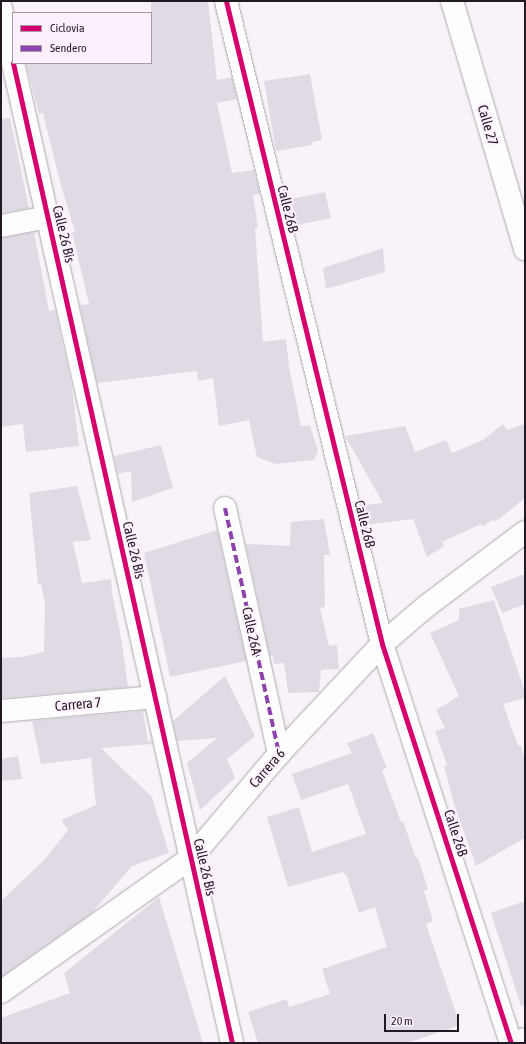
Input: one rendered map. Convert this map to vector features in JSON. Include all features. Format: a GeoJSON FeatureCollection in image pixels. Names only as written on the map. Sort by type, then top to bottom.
{"type":"FeatureCollection","features":[{"type":"Feature","properties":{"kind":"street","name":"Calle 26B"},"geometry":{"type":"LineString","coordinates":[[226,1],[382,644],[512,1043]]}},
{"type":"Feature","properties":{"kind":"street","name":"Calle 27"},"geometry":{"type":"LineString","coordinates":[[452,1],[521,222],[525,249]]}},
{"type":"Feature","properties":{"kind":"street","name":"Calle 26 Bis"},"geometry":{"type":"LineString","coordinates":[[1,8],[12,58]]}},
{"type":"Feature","properties":{"kind":"street","name":"Calle 26 Bis"},"geometry":{"type":"LineString","coordinates":[[13,64],[232,1043]]}},
{"type":"Feature","properties":{"kind":"street"},"geometry":{"type":"LineString","coordinates":[[1,226],[48,217]]}},
{"type":"Feature","properties":{"kind":"street","name":"Calle 26A"},"geometry":{"type":"LineString","coordinates":[[226,508],[279,754]]}},
{"type":"Feature","properties":{"kind":"street","name":"Carrera 6"},"geometry":{"type":"LineString","coordinates":[[1,992],[190,858],[279,754],[382,644],[428,605],[525,532]]}},
{"type":"Feature","properties":{"kind":"street","name":"Carrera 7"},"geometry":{"type":"LineString","coordinates":[[1,711],[155,697]]}},
{"type":"Feature","properties":{"kind":"street"},"geometry":{"type":"LineString","coordinates":[[512,1043],[525,1038]]}},
{"type":"Feature","properties":{"kind":"building"},"geometry":{"type":"Polygon","coordinates":[[[151,1],[208,1],[217,80],[232,77],[237,99],[217,103],[232,173],[254,170],[260,194],[253,195],[258,228],[255,228],[263,342],[286,339],[289,367],[301,426],[310,425],[318,451],[314,460],[276,464],[257,457],[249,420],[219,426],[213,378],[198,381],[197,371],[97,383],[80,305],[89,304],[72,232],[75,232],[60,182],[43,113],[39,114],[26,64],[152,64],[151,1]]]}},
{"type":"Feature","properties":{"kind":"building"},"geometry":{"type":"Polygon","coordinates":[[[310,74],[322,140],[312,142],[312,145],[276,151],[264,81],[310,74]]]}},
{"type":"Feature","properties":{"kind":"building"},"geometry":{"type":"Polygon","coordinates":[[[10,118],[29,208],[1,213],[1,119],[10,118]]]}},
{"type":"Feature","properties":{"kind":"building"},"geometry":{"type":"Polygon","coordinates":[[[325,192],[331,218],[297,225],[291,199],[325,192]]]}},
{"type":"Feature","properties":{"kind":"building"},"geometry":{"type":"Polygon","coordinates":[[[34,232],[49,311],[55,310],[72,386],[79,446],[26,452],[23,424],[1,427],[1,238],[34,232]]]}},
{"type":"Feature","properties":{"kind":"building"},"geometry":{"type":"Polygon","coordinates":[[[383,248],[385,272],[326,289],[323,268],[383,248]]]}},
{"type":"Feature","properties":{"kind":"building"},"geometry":{"type":"Polygon","coordinates":[[[503,424],[507,430],[525,424],[525,498],[495,522],[494,519],[482,527],[481,524],[442,542],[444,546],[427,557],[413,519],[366,525],[364,505],[383,503],[345,436],[405,426],[415,452],[446,440],[452,453],[483,440],[503,424]]]}},
{"type":"Feature","properties":{"kind":"building"},"geometry":{"type":"Polygon","coordinates":[[[161,445],[173,488],[132,502],[131,471],[118,474],[114,456],[161,445]]]}},
{"type":"Feature","properties":{"kind":"building"},"geometry":{"type":"Polygon","coordinates":[[[77,486],[91,540],[73,542],[82,583],[111,579],[128,687],[1,698],[1,658],[21,657],[44,652],[45,604],[41,584],[38,584],[29,493],[77,486]]]}},
{"type":"Feature","properties":{"kind":"building"},"geometry":{"type":"Polygon","coordinates":[[[324,519],[330,555],[324,555],[325,607],[320,608],[329,646],[337,645],[339,669],[321,670],[319,692],[288,693],[284,663],[274,664],[273,656],[270,656],[246,544],[290,546],[291,522],[324,519]]]}},
{"type":"Feature","properties":{"kind":"building"},"geometry":{"type":"Polygon","coordinates":[[[217,530],[246,661],[170,677],[144,553],[217,530]]]}},
{"type":"Feature","properties":{"kind":"building"},"geometry":{"type":"Polygon","coordinates":[[[525,574],[525,604],[502,613],[491,587],[525,574]]]}},
{"type":"Feature","properties":{"kind":"building"},"geometry":{"type":"Polygon","coordinates":[[[494,600],[525,692],[525,698],[503,704],[518,746],[521,745],[525,761],[525,838],[476,866],[454,804],[444,766],[447,765],[435,731],[445,728],[436,710],[459,696],[430,633],[459,620],[459,609],[494,600]]]}},
{"type":"Feature","properties":{"kind":"building"},"geometry":{"type":"Polygon","coordinates":[[[225,676],[255,736],[227,759],[235,778],[200,810],[187,763],[217,738],[177,741],[173,721],[225,676]]]}},
{"type":"Feature","properties":{"kind":"building"},"geometry":{"type":"Polygon","coordinates":[[[143,711],[148,742],[151,739],[152,744],[101,748],[152,797],[169,853],[132,866],[92,913],[1,977],[1,901],[45,859],[68,830],[61,820],[96,805],[91,758],[41,764],[32,721],[143,711]]]}},
{"type":"Feature","properties":{"kind":"building"},"geometry":{"type":"Polygon","coordinates":[[[373,733],[387,768],[382,770],[401,822],[403,821],[416,858],[418,858],[428,889],[424,891],[433,921],[426,924],[460,1025],[407,1043],[258,1043],[248,1012],[287,999],[289,1007],[330,994],[322,969],[387,947],[375,907],[359,913],[346,874],[344,875],[343,872],[288,887],[267,817],[299,807],[312,852],[366,834],[348,784],[301,800],[292,774],[352,753],[347,743],[373,733]]]}},
{"type":"Feature","properties":{"kind":"building"},"geometry":{"type":"Polygon","coordinates":[[[18,756],[22,779],[1,781],[1,759],[18,756]]]}},
{"type":"Feature","properties":{"kind":"building"},"geometry":{"type":"Polygon","coordinates":[[[159,897],[203,1043],[1,1043],[1,1018],[70,993],[64,973],[159,897]]]}},
{"type":"Feature","properties":{"kind":"building"},"geometry":{"type":"Polygon","coordinates":[[[525,901],[525,1005],[521,1006],[491,913],[525,901]]]}},
{"type":"Feature","properties":{"kind":"marked path"},"geometry":{"type":"LineString","coordinates":[[225,508],[279,754]]}},
{"type":"Feature","properties":{"kind":"cycle path"},"geometry":{"type":"LineString","coordinates":[[226,1],[382,644],[511,1043]]}},
{"type":"Feature","properties":{"kind":"cycle path"},"geometry":{"type":"LineString","coordinates":[[13,64],[232,1043]]}}]}
